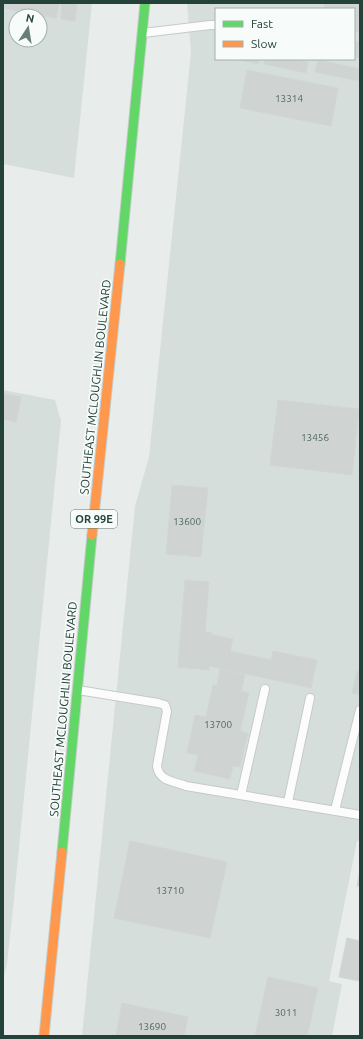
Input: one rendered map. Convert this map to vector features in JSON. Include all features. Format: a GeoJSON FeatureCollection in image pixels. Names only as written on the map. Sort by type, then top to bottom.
{"type":"FeatureCollection","features":[{"type":"Feature","properties":{"kind":"main road","name":"SOUTHEAST MCLOUGHLIN BOULEVARD"},"geometry":{"type":"LineString","coordinates":[[44,1036],[145,3]]}},
{"type":"Feature","properties":{"kind":"lane"},"geometry":{"type":"LineString","coordinates":[[142,33],[210,25],[215,26]]}},
{"type":"Feature","properties":{"kind":"lane"},"geometry":{"type":"LineString","coordinates":[[77,689],[165,705],[167,711],[157,766],[158,773],[162,778],[186,786],[360,815]]}},
{"type":"Feature","properties":{"kind":"lane"},"geometry":{"type":"LineString","coordinates":[[241,795],[265,689]]}},
{"type":"Feature","properties":{"kind":"lane"},"geometry":{"type":"LineString","coordinates":[[288,802],[310,698]]}},
{"type":"Feature","properties":{"kind":"lane"},"geometry":{"type":"LineString","coordinates":[[335,810],[360,710]]}},
{"type":"Feature","properties":{"kind":"shaded area"},"geometry":{"type":"Polygon","coordinates":[[[3,3],[92,3],[74,178],[3,164],[3,3]]]}},
{"type":"Feature","properties":{"kind":"shaded area"},"geometry":{"type":"Polygon","coordinates":[[[187,3],[360,3],[360,841],[357,841],[329,981],[342,984],[332,1036],[82,1036],[135,506],[149,457],[191,52],[187,3]]]}},
{"type":"Feature","properties":{"kind":"shaded area"},"geometry":{"type":"Polygon","coordinates":[[[3,390],[55,400],[61,421],[13,909],[7,964],[3,980],[3,390]]]}},
{"type":"Feature","properties":{"kind":"building"},"geometry":{"type":"Polygon","coordinates":[[[3,3],[59,3],[56,18],[48,16],[48,8],[3,8],[3,3]]]}},
{"type":"Feature","properties":{"kind":"building"},"geometry":{"type":"Polygon","coordinates":[[[62,3],[77,3],[75,21],[61,19],[62,3]]]}},
{"type":"Feature","properties":{"kind":"building"},"geometry":{"type":"Polygon","coordinates":[[[319,3],[360,4],[360,32],[355,31],[355,8],[324,8],[325,4],[319,3]]]}},
{"type":"Feature","properties":{"kind":"building"},"geometry":{"type":"Polygon","coordinates":[[[355,41],[360,42],[360,58],[355,57],[355,41]]]}},
{"type":"Feature","properties":{"kind":"building"},"geometry":{"type":"Polygon","coordinates":[[[240,60],[259,60],[258,64],[240,60]]]}},
{"type":"Feature","properties":{"kind":"building"},"geometry":{"type":"Polygon","coordinates":[[[265,60],[299,60],[308,62],[306,73],[264,64],[265,60]]]}},
{"type":"Feature","properties":{"kind":"building"},"geometry":{"type":"Polygon","coordinates":[[[318,60],[360,69],[360,81],[315,72],[318,60]]]}},
{"type":"Feature","properties":{"kind":"building"},"geometry":{"type":"Polygon","coordinates":[[[247,70],[338,88],[331,126],[240,108],[247,70]]]}},
{"type":"Feature","properties":{"kind":"building"},"geometry":{"type":"Polygon","coordinates":[[[3,394],[21,397],[16,422],[3,419],[3,394]]]}},
{"type":"Feature","properties":{"kind":"building"},"geometry":{"type":"Polygon","coordinates":[[[278,400],[359,409],[352,475],[270,465],[278,400]]]}},
{"type":"Feature","properties":{"kind":"building"},"geometry":{"type":"Polygon","coordinates":[[[172,485],[208,488],[201,557],[166,554],[172,485]]]}},
{"type":"Feature","properties":{"kind":"building"},"geometry":{"type":"Polygon","coordinates":[[[185,580],[209,582],[205,632],[212,632],[212,635],[233,639],[230,651],[271,660],[273,651],[317,660],[311,688],[209,666],[209,670],[178,667],[185,580]]]}},
{"type":"Feature","properties":{"kind":"building"},"geometry":{"type":"Polygon","coordinates":[[[220,669],[245,675],[241,691],[249,693],[240,731],[248,733],[240,767],[233,766],[230,779],[194,771],[198,755],[187,753],[195,715],[206,717],[213,685],[217,685],[220,669]]]}},
{"type":"Feature","properties":{"kind":"building"},"geometry":{"type":"Polygon","coordinates":[[[357,671],[360,672],[360,694],[352,693],[357,671]]]}},
{"type":"Feature","properties":{"kind":"building"},"geometry":{"type":"Polygon","coordinates":[[[130,841],[227,862],[210,938],[114,918],[130,841]]]}},
{"type":"Feature","properties":{"kind":"building"},"geometry":{"type":"Polygon","coordinates":[[[360,871],[360,886],[357,886],[360,871]]]}},
{"type":"Feature","properties":{"kind":"building"},"geometry":{"type":"Polygon","coordinates":[[[347,938],[360,941],[360,981],[339,977],[347,938]]]}},
{"type":"Feature","properties":{"kind":"building"},"geometry":{"type":"Polygon","coordinates":[[[268,977],[318,988],[307,1036],[255,1036],[268,977]]]}},
{"type":"Feature","properties":{"kind":"building"},"geometry":{"type":"Polygon","coordinates":[[[122,1003],[188,1017],[184,1036],[116,1036],[122,1003]]]}},
{"type":"Feature","properties":{"kind":"traffic: fast"},"geometry":{"type":"LineString","coordinates":[[120,264],[145,3]]}},
{"type":"Feature","properties":{"kind":"traffic: fast"},"geometry":{"type":"LineString","coordinates":[[62,852],[92,535]]}},
{"type":"Feature","properties":{"kind":"traffic: slow"},"geometry":{"type":"LineString","coordinates":[[92,535],[120,264]]}},
{"type":"Feature","properties":{"kind":"traffic: slow"},"geometry":{"type":"LineString","coordinates":[[44,1036],[62,852]]}}]}
